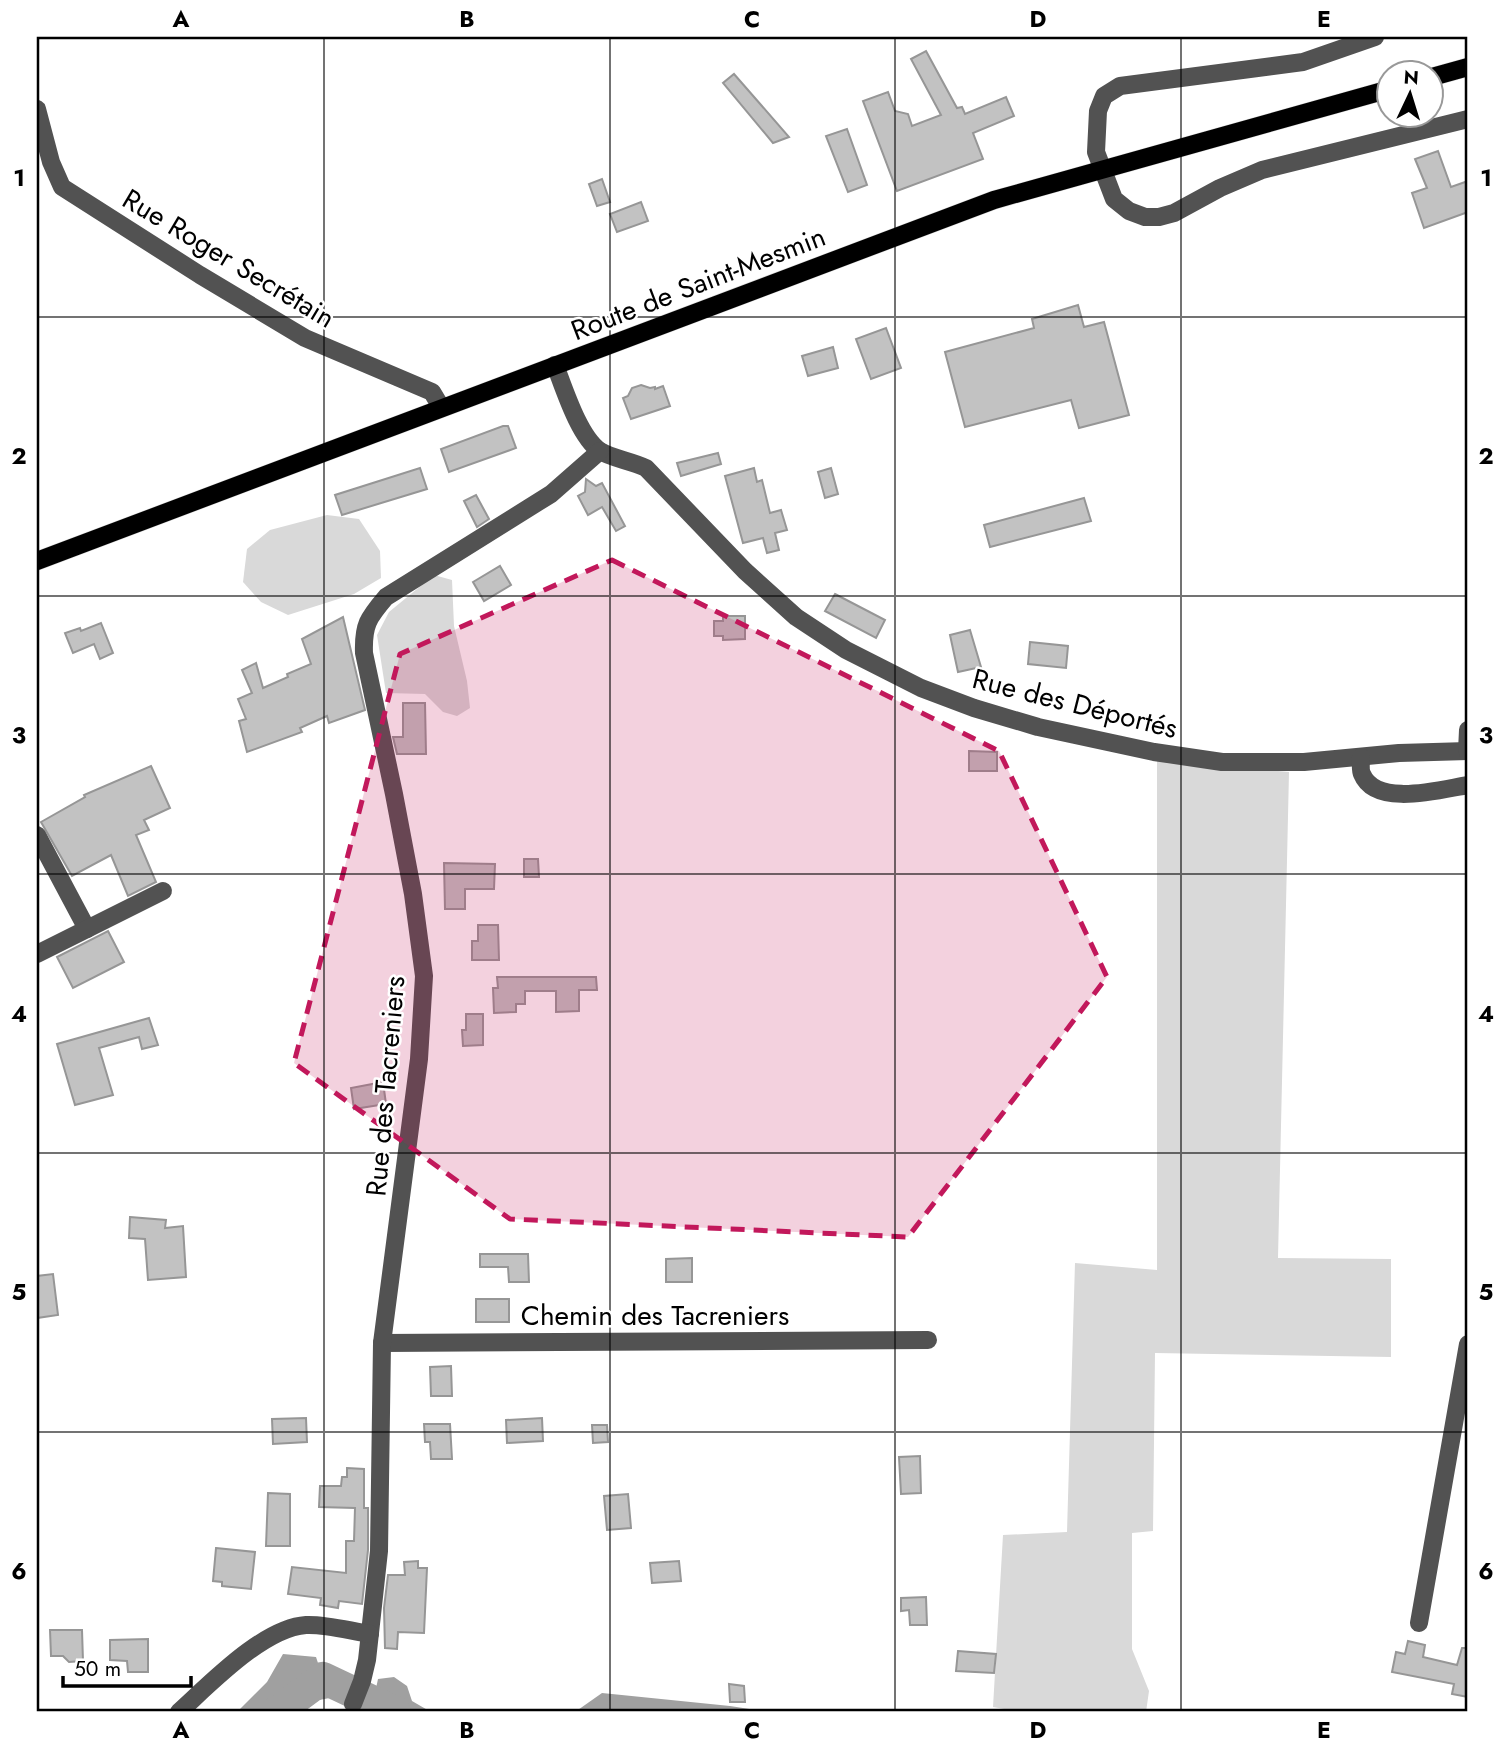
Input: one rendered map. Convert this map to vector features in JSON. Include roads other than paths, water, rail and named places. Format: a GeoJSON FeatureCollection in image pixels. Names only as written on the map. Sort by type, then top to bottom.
{"type":"FeatureCollection","features":[{"type":"Feature","properties":{"kind":"main road"},"geometry":{"type":"LineString","coordinates":[[1446,73],[1468,67]]}},
{"type":"Feature","properties":{"kind":"main road","name":"Route de Saint-Mesmin"},"geometry":{"type":"LineString","coordinates":[[37,561],[994,200],[1376,93]]}},
{"type":"Feature","properties":{"kind":"street"},"geometry":{"type":"LineString","coordinates":[[1375,37],[1303,62],[1120,86],[1104,96],[1098,111],[1096,152],[1114,199],[1129,211],[1144,217],[1159,217],[1174,213],[1220,188],[1262,170],[1468,119]]}},
{"type":"Feature","properties":{"kind":"street","name":"Rue Roger Secrétain"},"geometry":{"type":"LineString","coordinates":[[37,109],[51,162],[62,187],[305,338],[432,393],[441,407]]}},
{"type":"Feature","properties":{"kind":"street"},"geometry":{"type":"LineString","coordinates":[[555,365],[580,427],[600,451]]}},
{"type":"Feature","properties":{"kind":"street","name":"Rue des Déportés"},"geometry":{"type":"LineString","coordinates":[[600,451],[646,468],[745,571],[796,617],[846,650],[921,688],[974,708],[1038,727],[1154,752],[1222,762],[1304,762],[1399,753],[1467,751]]}},
{"type":"Feature","properties":{"kind":"street","name":"Rue des Tacreniers"},"geometry":{"type":"LineString","coordinates":[[353,1704],[362,1681],[370,1634],[379,1551],[382,1343],[419,1059],[424,976],[413,894],[364,653],[364,633],[368,618],[386,597],[551,494],[600,451]]}},
{"type":"Feature","properties":{"kind":"street"},"geometry":{"type":"LineString","coordinates":[[1467,751],[1468,730]]}},
{"type":"Feature","properties":{"kind":"street"},"geometry":{"type":"LineString","coordinates":[[1361,757],[1362,774],[1368,782],[1393,794],[1410,795],[1468,785]]}},
{"type":"Feature","properties":{"kind":"street"},"geometry":{"type":"LineString","coordinates":[[37,835],[87,929]]}},
{"type":"Feature","properties":{"kind":"street"},"geometry":{"type":"LineString","coordinates":[[37,954],[163,891]]}},
{"type":"Feature","properties":{"kind":"street","name":"Chemin des Tacreniers"},"geometry":{"type":"LineString","coordinates":[[382,1343],[928,1340]]}},
{"type":"Feature","properties":{"kind":"street"},"geometry":{"type":"LineString","coordinates":[[1419,1623],[1468,1343]]}},
{"type":"Feature","properties":{"kind":"street"},"geometry":{"type":"LineString","coordinates":[[179,1712],[237,1659],[286,1628],[308,1625],[370,1634]]}},
{"type":"Feature","properties":{"kind":"waterway"},"geometry":{"type":"LineString","coordinates":[[277,1712],[323,1678],[395,1712]]}}]}
